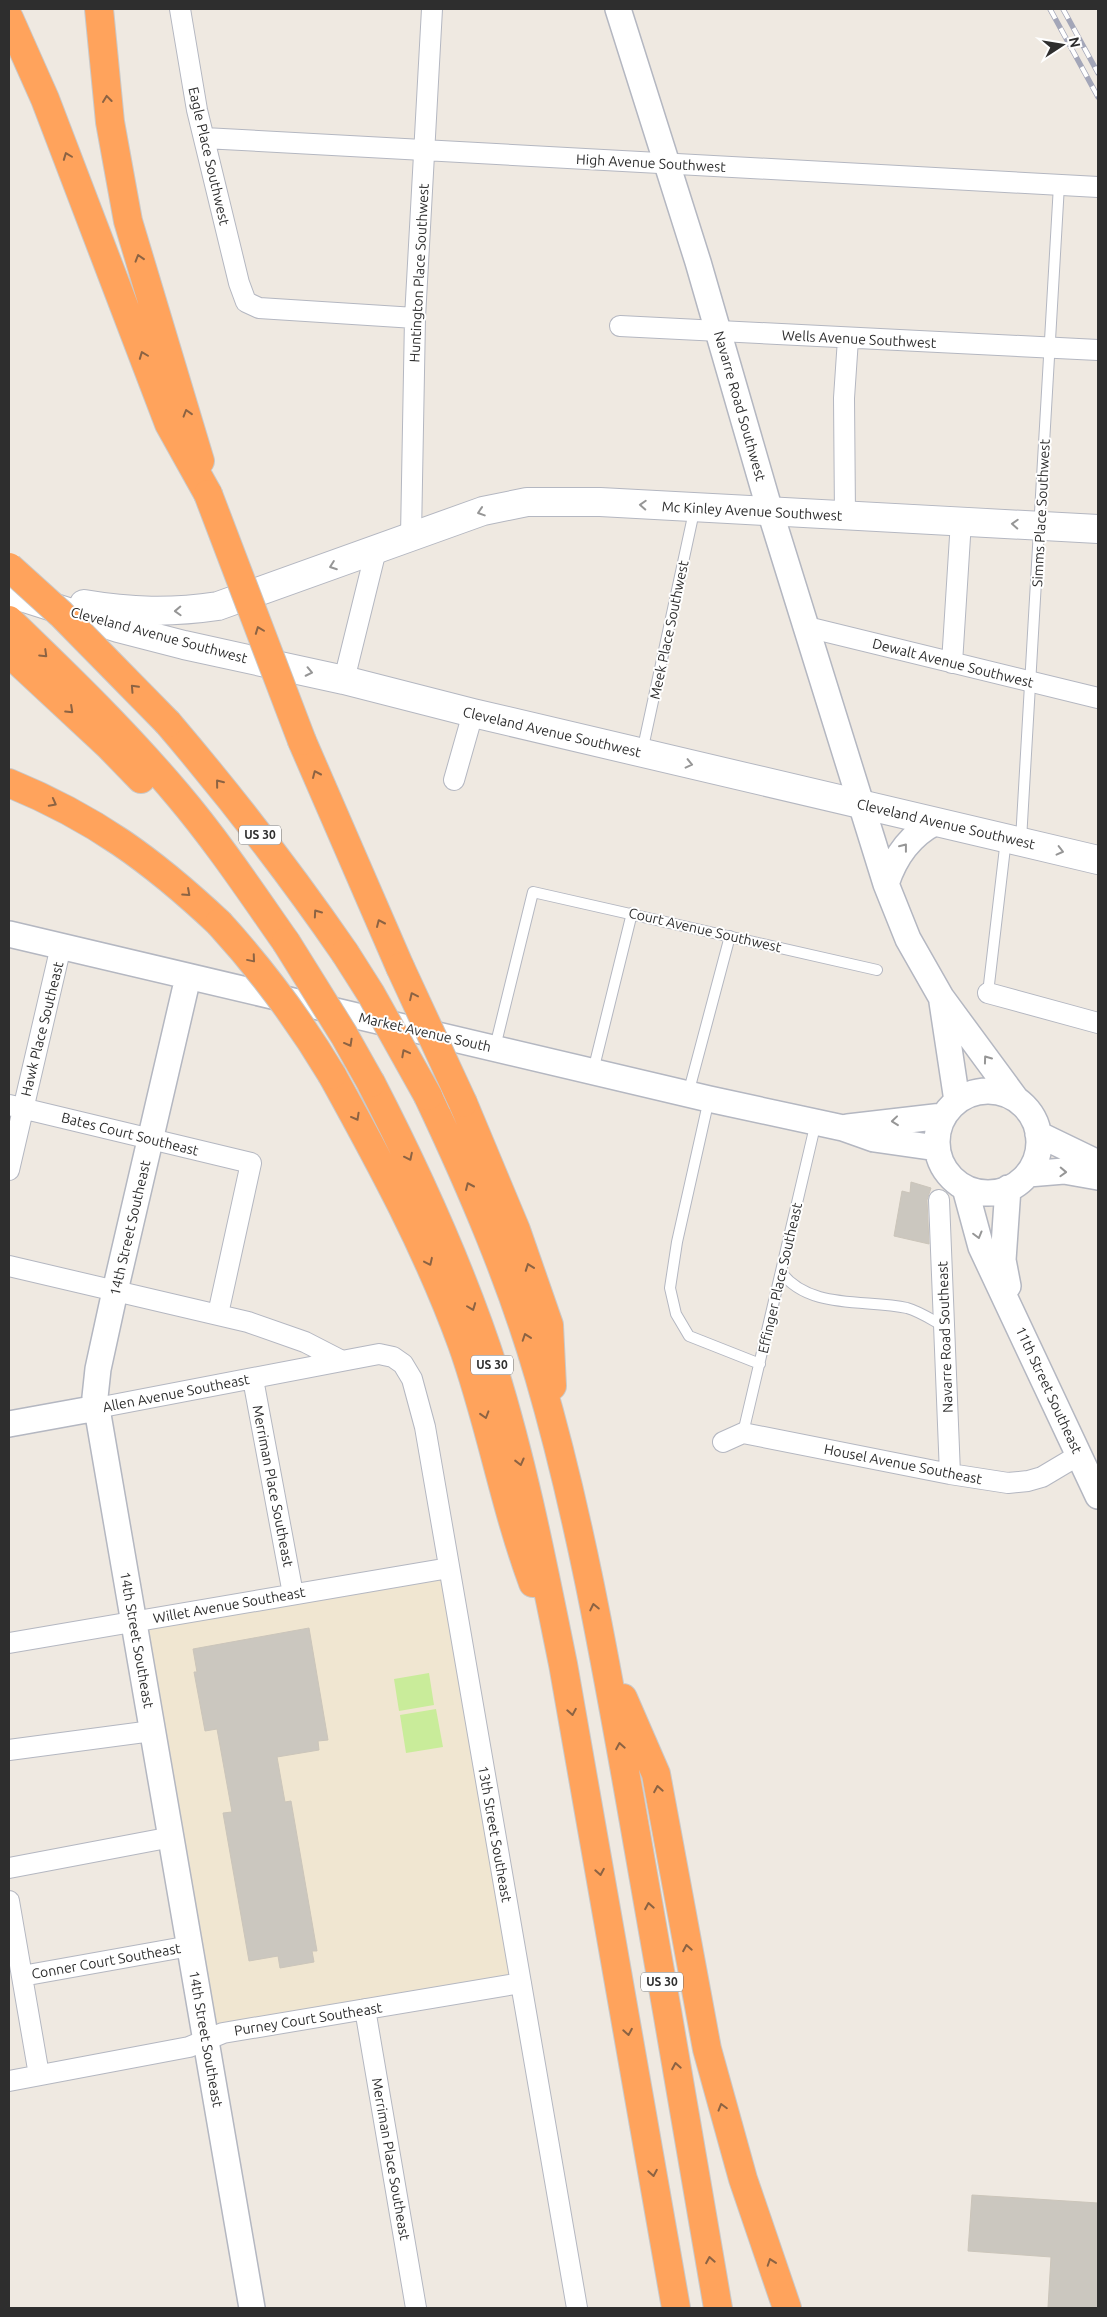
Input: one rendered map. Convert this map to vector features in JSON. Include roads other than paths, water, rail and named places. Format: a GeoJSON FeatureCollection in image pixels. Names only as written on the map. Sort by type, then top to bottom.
{"type":"FeatureCollection","features":[{"type":"Feature","properties":{"kind":"highway"},"geometry":{"type":"LineString","coordinates":[[99,9],[110,122],[128,221],[194,435],[208,494],[302,741],[400,967],[463,1103],[516,1230],[549,1325],[555,1434]]}},
{"type":"Feature","properties":{"kind":"highway"},"geometry":{"type":"LineString","coordinates":[[9,18],[45,99],[169,424],[208,494]]}},
{"type":"Feature","properties":{"kind":"highway","name":"US 30"},"geometry":{"type":"LineString","coordinates":[[9,567],[61,614],[168,723],[246,816],[285,867],[345,953],[398,1040],[428,1096],[479,1208],[539,1374],[555,1434],[604,1655],[718,2306]]}},
{"type":"Feature","properties":{"kind":"highway"},"geometry":{"type":"LineString","coordinates":[[9,620],[119,742]]}},
{"type":"Feature","properties":{"kind":"highway"},"geometry":{"type":"LineString","coordinates":[[9,653],[119,742]]}},
{"type":"Feature","properties":{"kind":"highway","name":"US 30"},"geometry":{"type":"LineString","coordinates":[[119,742],[165,804],[212,861],[260,905],[286,942],[344,1035],[410,1159],[432,1207],[472,1308],[494,1370],[526,1490],[563,1664],[676,2308]]}},
{"type":"Feature","properties":{"kind":"highway"},"geometry":{"type":"LineString","coordinates":[[9,783],[43,797],[85,819],[159,868],[219,923],[273,986],[311,1039],[408,1218],[441,1289],[462,1344],[485,1416],[518,1544],[563,1664]]}},
{"type":"Feature","properties":{"kind":"highway"},"geometry":{"type":"LineString","coordinates":[[604,1655],[656,1774],[694,1984],[710,2058],[743,2179],[787,2308]]}},
{"type":"Feature","properties":{"kind":"main road","name":"Mc Kinley Avenue Southwest"},"geometry":{"type":"LineString","coordinates":[[9,592],[137,610],[180,612],[218,606],[484,511],[527,502],[600,502],[1098,529]]}},
{"type":"Feature","properties":{"kind":"main road","name":"Cleveland Avenue Southwest"},"geometry":{"type":"LineString","coordinates":[[9,592],[137,632],[1098,860]]}},
{"type":"Feature","properties":{"kind":"street","name":"Eagle Place Southwest"},"geometry":{"type":"LineString","coordinates":[[180,9],[195,101],[239,283],[246,302],[258,308],[416,318]]}},
{"type":"Feature","properties":{"kind":"street","name":"Huntington Place Southwest"},"geometry":{"type":"LineString","coordinates":[[411,536],[416,318],[432,9]]}},
{"type":"Feature","properties":{"kind":"street","name":"Navarre Road Southwest"},"geometry":{"type":"LineString","coordinates":[[618,9],[667,163],[770,511],[886,884],[908,939],[941,997],[1016,1099]]}},
{"type":"Feature","properties":{"kind":"street","name":"High Avenue Southwest"},"geometry":{"type":"LineString","coordinates":[[204,138],[1098,187]]}},
{"type":"Feature","properties":{"kind":"street","name":"Wells Avenue Southwest"},"geometry":{"type":"LineString","coordinates":[[620,326],[848,339],[1098,350]]}},
{"type":"Feature","properties":{"kind":"street"},"geometry":{"type":"LineString","coordinates":[[845,516],[844,398],[848,339]]}},
{"type":"Feature","properties":{"kind":"street"},"geometry":{"type":"LineString","coordinates":[[952,663],[961,522]]}},
{"type":"Feature","properties":{"kind":"street"},"geometry":{"type":"LineString","coordinates":[[344,680],[376,550]]}},
{"type":"Feature","properties":{"kind":"street","name":"Dewalt Avenue Southwest"},"geometry":{"type":"LineString","coordinates":[[807,627],[1098,698]]}},
{"type":"Feature","properties":{"kind":"street"},"geometry":{"type":"LineString","coordinates":[[454,780],[473,713]]}},
{"type":"Feature","properties":{"kind":"street"},"geometry":{"type":"LineString","coordinates":[[886,884],[894,863],[905,845],[919,832],[936,822]]}},
{"type":"Feature","properties":{"kind":"street","name":"Market Avenue South"},"geometry":{"type":"LineString","coordinates":[[9,934],[698,1096],[843,1128],[874,1139],[937,1148]]}},
{"type":"Feature","properties":{"kind":"street","name":"Hawk Place Southeast"},"geometry":{"type":"LineString","coordinates":[[9,1170],[16,1106],[62,946]]}},
{"type":"Feature","properties":{"kind":"street","name":"14th Street Southeast"},"geometry":{"type":"LineString","coordinates":[[188,977],[97,1374],[96,1408],[172,1837],[252,2308]]}},
{"type":"Feature","properties":{"kind":"street"},"geometry":{"type":"LineString","coordinates":[[988,993],[1098,1022]]}},
{"type":"Feature","properties":{"kind":"street","name":"Navarre Road Southwest"},"geometry":{"type":"LineString","coordinates":[[941,997],[950,1108]]}},
{"type":"Feature","properties":{"kind":"street"},"geometry":{"type":"LineString","coordinates":[[984,1090],[1001,1092],[1016,1099],[1028,1110],[1036,1125],[1038,1134],[1039,1142],[1036,1159],[1028,1174],[1015,1186],[999,1192],[982,1193],[965,1188],[952,1178],[942,1164],[937,1148],[938,1132],[950,1108],[968,1094],[984,1090]]}},
{"type":"Feature","properties":{"kind":"street","name":"Bates Court Southeast"},"geometry":{"type":"LineString","coordinates":[[16,1106],[251,1163],[218,1314]]}},
{"type":"Feature","properties":{"kind":"street","name":"Market Avenue South"},"geometry":{"type":"LineString","coordinates":[[843,1128],[950,1108]]}},
{"type":"Feature","properties":{"kind":"street"},"geometry":{"type":"LineString","coordinates":[[1038,1134],[1098,1163]]}},
{"type":"Feature","properties":{"kind":"street"},"geometry":{"type":"LineString","coordinates":[[1028,1174],[1064,1171],[1098,1177]]}},
{"type":"Feature","properties":{"kind":"street","name":"11th Street Southeast"},"geometry":{"type":"LineString","coordinates":[[965,1188],[981,1247],[1098,1496]]}},
{"type":"Feature","properties":{"kind":"street","name":"11th Street Southeast"},"geometry":{"type":"LineString","coordinates":[[1008,1188],[1003,1260],[1012,1311]]}},
{"type":"Feature","properties":{"kind":"street","name":"Navarre Road Southeast"},"geometry":{"type":"LineString","coordinates":[[939,1200],[950,1474]]}},
{"type":"Feature","properties":{"kind":"street"},"geometry":{"type":"LineString","coordinates":[[9,1266],[218,1314],[281,1332],[342,1361]]}},
{"type":"Feature","properties":{"kind":"street","name":"13th Street Southeast"},"geometry":{"type":"LineString","coordinates":[[342,1361],[381,1354],[393,1357],[403,1364],[414,1384],[420,1403],[577,2308]]}},
{"type":"Feature","properties":{"kind":"street","name":"Allen Avenue Southeast"},"geometry":{"type":"LineString","coordinates":[[9,1424],[342,1361]]}},
{"type":"Feature","properties":{"kind":"street","name":"Merriman Place Southeast"},"geometry":{"type":"LineString","coordinates":[[252,1379],[294,1594]]}},
{"type":"Feature","properties":{"kind":"street"},"geometry":{"type":"LineString","coordinates":[[723,1442],[743,1433]]}},
{"type":"Feature","properties":{"kind":"street","name":"Housel Avenue Southeast"},"geometry":{"type":"LineString","coordinates":[[743,1433],[950,1474],[1003,1482],[1028,1481],[1046,1475],[1079,1455]]}},
{"type":"Feature","properties":{"kind":"street","name":"Willet Avenue Southeast"},"geometry":{"type":"LineString","coordinates":[[9,1643],[449,1568]]}},
{"type":"Feature","properties":{"kind":"street"},"geometry":{"type":"LineString","coordinates":[[9,1750],[152,1731]]}},
{"type":"Feature","properties":{"kind":"street"},"geometry":{"type":"LineString","coordinates":[[9,1868],[172,1837]]}},
{"type":"Feature","properties":{"kind":"street"},"geometry":{"type":"LineString","coordinates":[[9,1901],[39,2075]]}},
{"type":"Feature","properties":{"kind":"street","name":"Conner Court Southeast"},"geometry":{"type":"LineString","coordinates":[[22,1976],[190,1946]]}},
{"type":"Feature","properties":{"kind":"street","name":"Purney Court Southeast"},"geometry":{"type":"LineString","coordinates":[[9,2081],[190,2047],[223,2033],[521,1983]]}},
{"type":"Feature","properties":{"kind":"street","name":"Merriman Place Southeast"},"geometry":{"type":"LineString","coordinates":[[365,2009],[416,2308]]}},
{"type":"Feature","properties":{"kind":"lane","name":"Simms Place Southwest"},"geometry":{"type":"LineString","coordinates":[[988,993],[1014,840],[1031,682],[1059,185]]}},
{"type":"Feature","properties":{"kind":"lane","name":"Meek Place Southwest"},"geometry":{"type":"LineString","coordinates":[[642,753],[695,507]]}},
{"type":"Feature","properties":{"kind":"lane","name":"Court Avenue Southwest"},"geometry":{"type":"LineString","coordinates":[[494,1048],[533,892],[877,970]]}},
{"type":"Feature","properties":{"kind":"lane"},"geometry":{"type":"LineString","coordinates":[[593,1071],[632,913]]}},
{"type":"Feature","properties":{"kind":"lane"},"geometry":{"type":"LineString","coordinates":[[730,936],[698,1096],[670,1288],[676,1314],[689,1336],[760,1364]]}},
{"type":"Feature","properties":{"kind":"lane","name":"Effinger Place Southeast"},"geometry":{"type":"LineString","coordinates":[[743,1433],[816,1122]]}},
{"type":"Feature","properties":{"kind":"lane"},"geometry":{"type":"LineString","coordinates":[[782,1272],[794,1286],[813,1294],[844,1301],[909,1309],[944,1327]]}},
{"type":"Feature","properties":{"kind":"railway"},"geometry":{"type":"LineString","coordinates":[[1050,9],[1098,97]]}},
{"type":"Feature","properties":{"kind":"railway"},"geometry":{"type":"LineString","coordinates":[[1063,9],[1098,73]]}}]}
